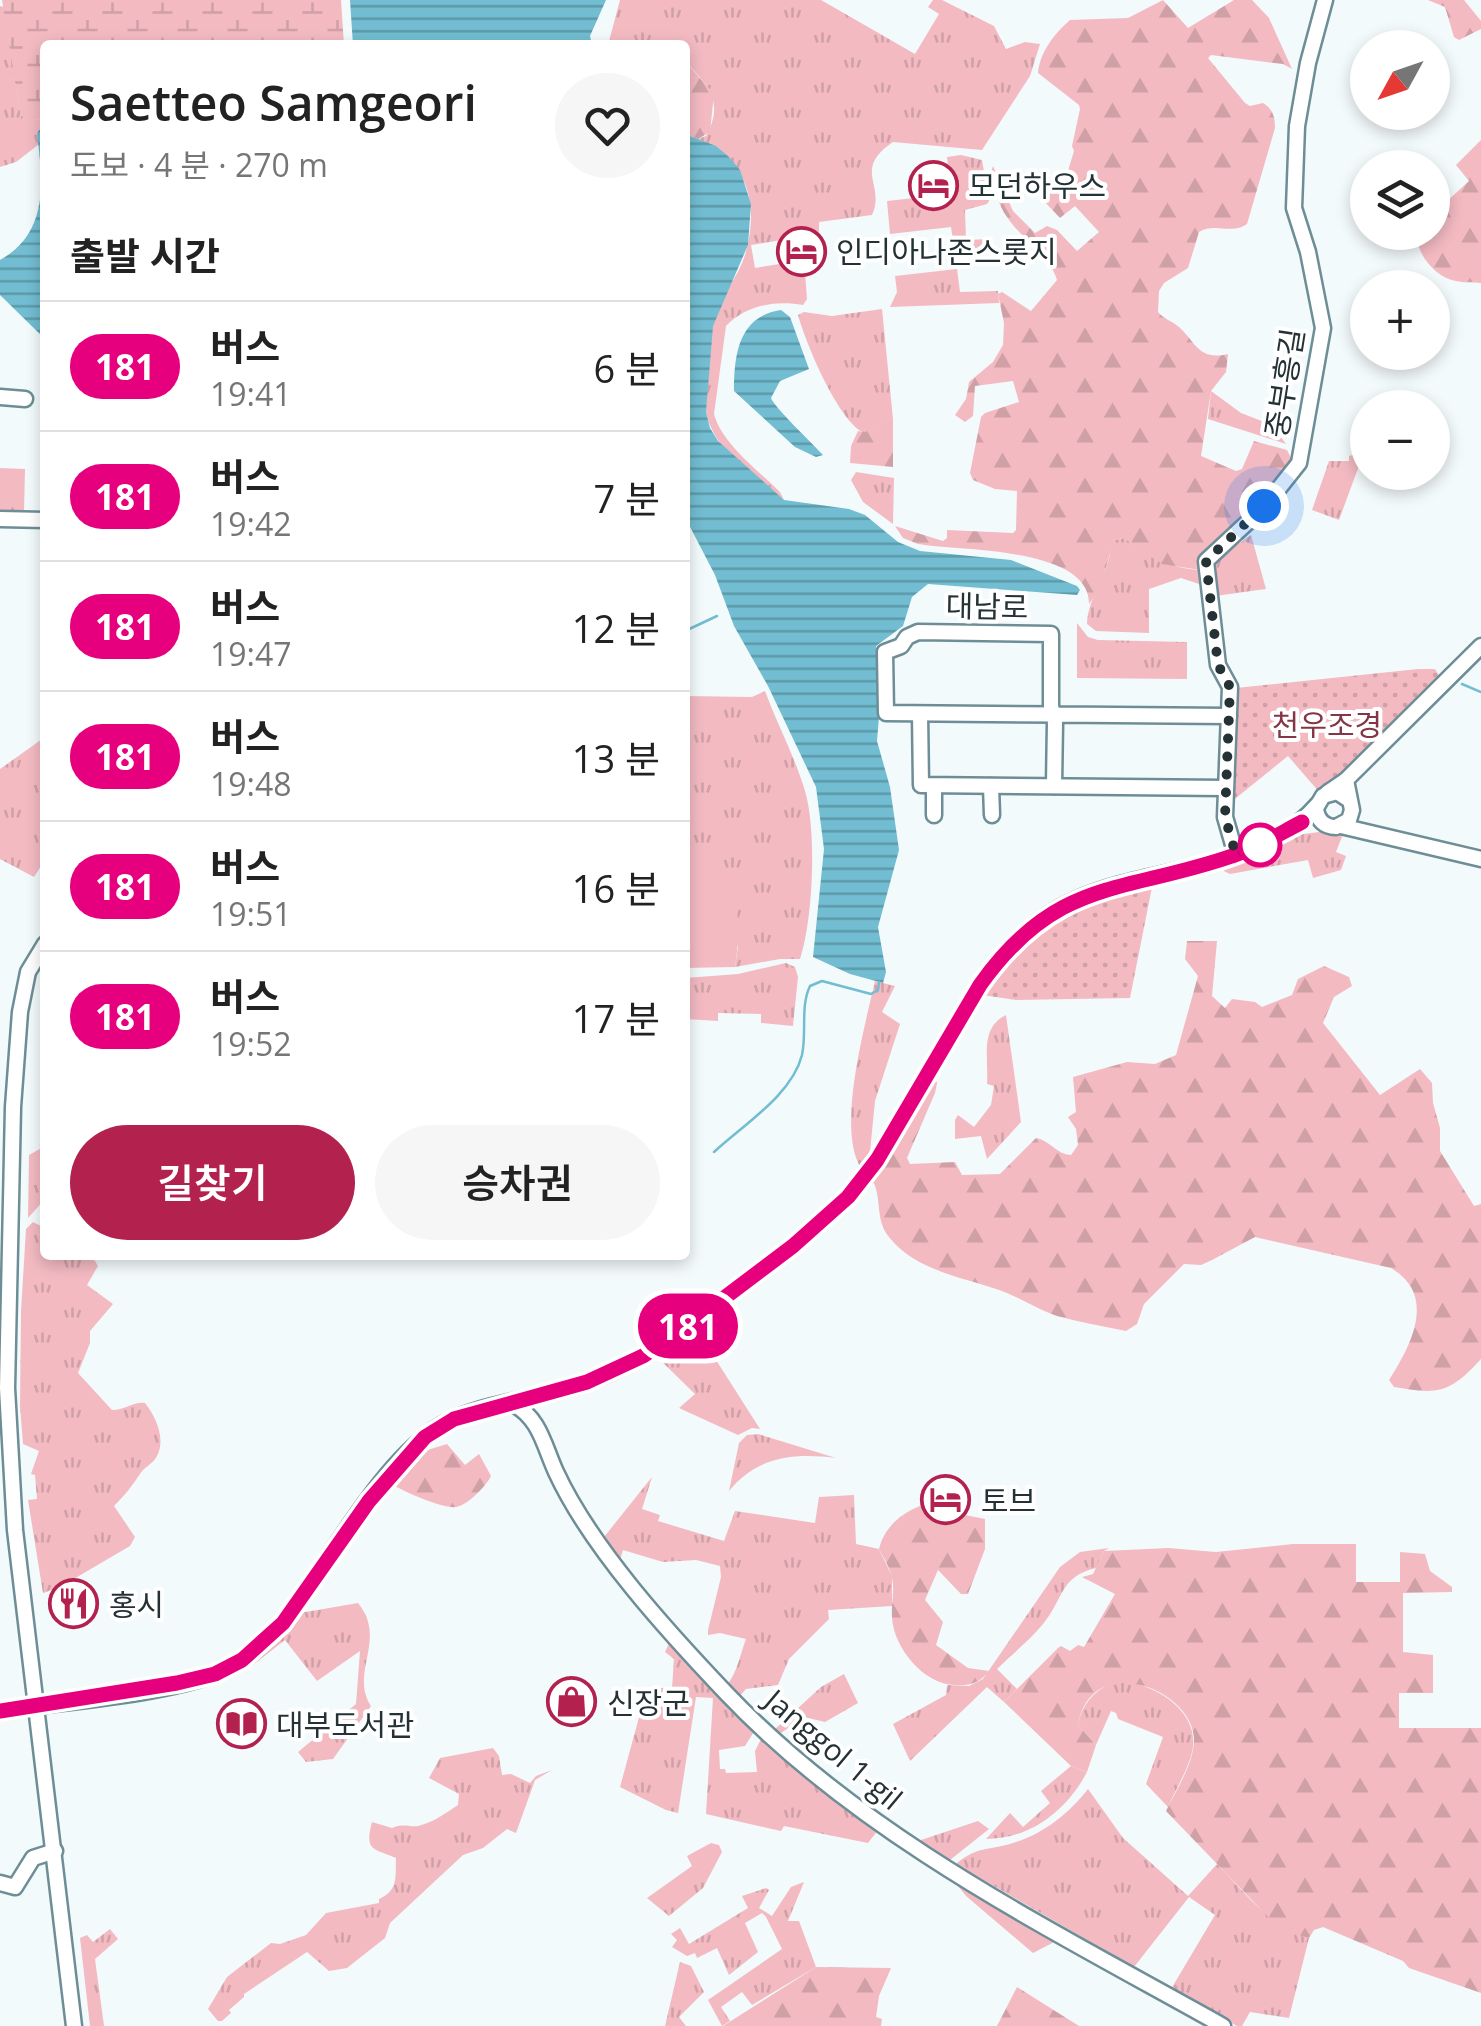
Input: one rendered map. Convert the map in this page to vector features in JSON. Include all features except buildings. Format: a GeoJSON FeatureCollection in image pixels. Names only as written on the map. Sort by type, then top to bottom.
{"type":"FeatureCollection","features":[{"type":"Feature","properties":{"kind":"street","name":"중부흥길"},"geometry":{"type":"LineString","coordinates":[[1229,716],[1228,680],[1218,665],[1206,561],[1294,472],[1322,344],[1322,317],[1294,208],[1297,126],[1325,0]]}},
{"type":"Feature","properties":{"kind":"street"},"geometry":{"type":"LineString","coordinates":[[0,398],[24,399]]}},
{"type":"Feature","properties":{"kind":"street"},"geometry":{"type":"LineString","coordinates":[[0,519],[40,520]]}},
{"type":"Feature","properties":{"kind":"street","name":"대남로"},"geometry":{"type":"LineString","coordinates":[[1054,786],[1053,714],[1052,634],[918,632],[883,654],[886,713],[920,714],[1053,714],[1229,716]]}},
{"type":"Feature","properties":{"kind":"street"},"geometry":{"type":"LineString","coordinates":[[0,1711],[184,1682],[215,1674],[242,1660],[283,1623],[369,1501],[411,1450],[447,1422],[551,1394],[611,1372],[662,1343],[766,1267],[840,1204],[865,1178],[890,1139],[980,985],[998,960],[1031,928],[1066,904],[1095,892],[1236,855],[1302,822],[1322,798],[1346,780],[1481,646]]}},
{"type":"Feature","properties":{"kind":"street"},"geometry":{"type":"LineString","coordinates":[[920,714],[921,786],[1226,788]]}},
{"type":"Feature","properties":{"kind":"street"},"geometry":{"type":"LineString","coordinates":[[1229,716],[1225,817],[1236,855]]}},
{"type":"Feature","properties":{"kind":"street"},"geometry":{"type":"LineString","coordinates":[[1333,826],[1348,820],[1346,780]]}},
{"type":"Feature","properties":{"kind":"street"},"geometry":{"type":"LineString","coordinates":[[934,786],[934,815]]}},
{"type":"Feature","properties":{"kind":"street"},"geometry":{"type":"LineString","coordinates":[[991,786],[992,814]]}},
{"type":"Feature","properties":{"kind":"street"},"geometry":{"type":"LineString","coordinates":[[1322,798],[1337,792],[1350,805],[1364,830]]}},
{"type":"Feature","properties":{"kind":"street"},"geometry":{"type":"LineString","coordinates":[[1322,798],[1317,814],[1333,826]]}},
{"type":"Feature","properties":{"kind":"street"},"geometry":{"type":"LineString","coordinates":[[1302,822],[1364,830],[1412,845],[1481,859]]}},
{"type":"Feature","properties":{"kind":"street"},"geometry":{"type":"LineString","coordinates":[[40,950],[34,958],[22,1000],[7,1087],[9,1461],[74,2026]]}},
{"type":"Feature","properties":{"kind":"street"},"geometry":{"type":"LineString","coordinates":[[540,1433],[551,1394]]}},
{"type":"Feature","properties":{"kind":"street","name":"Janggol 1-gil"},"geometry":{"type":"LineString","coordinates":[[513,1404],[528,1412],[556,1474],[600,1544],[709,1675],[786,1749],[855,1806],[929,1857],[1224,2026]]}},
{"type":"Feature","properties":{"kind":"street"},"geometry":{"type":"LineString","coordinates":[[0,1883],[15,1886],[33,1858],[55,1851]]}},
{"type":"Feature","properties":{"kind":"green space"},"geometry":{"type":"Polygon","coordinates":[[[2,0],[341,0],[344,40],[40,40],[40,120],[21,119],[2,0]]]}},
{"type":"Feature","properties":{"kind":"green space"},"geometry":{"type":"Polygon","coordinates":[[[620,0],[821,0],[915,54],[939,14],[928,7],[933,0],[942,0],[994,26],[1006,49],[1025,42],[1040,44],[1030,76],[982,150],[893,142],[874,161],[872,215],[819,222],[819,234],[751,245],[755,268],[804,260],[807,299],[803,305],[782,303],[752,309],[726,326],[714,414],[733,446],[784,500],[726,451],[706,412],[714,318],[742,263],[749,236],[751,218],[746,186],[729,159],[698,139],[706,136],[714,103],[707,86],[690,67],[690,40],[609,40],[620,0]]]}},
{"type":"Feature","properties":{"kind":"green space"},"geometry":{"type":"Polygon","coordinates":[[[1163,0],[1188,28],[1234,0],[1252,0],[1269,18],[1292,69],[1283,64],[1211,55],[1208,58],[1245,103],[1263,103],[1269,108],[1275,128],[1247,224],[1199,232],[1188,268],[1164,283],[1159,291],[1158,312],[1204,352],[1228,354],[1226,372],[1211,391],[1201,456],[1236,471],[1242,469],[1254,441],[1287,450],[1294,464],[1200,570],[1162,564],[1124,538],[1114,540],[1100,588],[1089,604],[1083,585],[1068,571],[1045,561],[918,544],[903,538],[895,526],[943,541],[947,530],[1016,530],[1017,491],[995,489],[973,480],[970,473],[981,417],[1019,402],[1013,381],[975,386],[973,416],[965,422],[955,415],[966,399],[969,382],[993,362],[1003,345],[1004,323],[998,294],[1002,292],[1031,311],[1057,280],[1048,262],[1004,212],[991,172],[993,166],[1013,211],[1035,233],[1047,226],[1057,230],[1077,251],[1099,232],[1075,206],[1060,218],[1042,199],[1029,172],[1064,184],[1080,109],[1038,73],[1039,65],[1049,44],[1070,20],[1128,18],[1163,0]]]}},
{"type":"Feature","properties":{"kind":"green space"},"geometry":{"type":"Polygon","coordinates":[[[1428,0],[1464,0],[1481,21],[1481,29],[1459,40],[1454,37],[1445,7],[1428,0]]]}},
{"type":"Feature","properties":{"kind":"green space"},"geometry":{"type":"Polygon","coordinates":[[[0,6],[4,7],[21,118],[40,120],[40,130],[38,145],[16,162],[0,167],[0,6]]]}},
{"type":"Feature","properties":{"kind":"green space"},"geometry":{"type":"Polygon","coordinates":[[[690,67],[714,94],[710,132],[698,139],[690,136],[690,67]]]}},
{"type":"Feature","properties":{"kind":"green space"},"geometry":{"type":"Polygon","coordinates":[[[1481,140],[1481,283],[1450,280],[1450,270],[1436,270],[1420,250],[1450,250],[1450,198],[1469,181],[1456,165],[1481,140]]]}},
{"type":"Feature","properties":{"kind":"green space"},"geometry":{"type":"Polygon","coordinates":[[[961,155],[982,160],[989,201],[965,210],[966,240],[991,239],[992,245],[955,252],[951,227],[890,234],[887,201],[951,194],[947,157],[961,155]]]}},
{"type":"Feature","properties":{"kind":"green space"},"geometry":{"type":"Polygon","coordinates":[[[957,269],[960,292],[998,291],[999,303],[890,307],[897,292],[895,276],[957,269]]]}},
{"type":"Feature","properties":{"kind":"green space"},"geometry":{"type":"Polygon","coordinates":[[[882,309],[893,419],[865,433],[834,399],[798,315],[804,312],[832,316],[882,309]]]}},
{"type":"Feature","properties":{"kind":"green space"},"geometry":{"type":"Polygon","coordinates":[[[1211,391],[1241,413],[1272,425],[1286,444],[1208,419],[1211,391]]]}},
{"type":"Feature","properties":{"kind":"green space"},"geometry":{"type":"Polygon","coordinates":[[[893,419],[893,467],[850,463],[851,446],[858,431],[865,432],[893,419]]]}},
{"type":"Feature","properties":{"kind":"green space"},"geometry":{"type":"Polygon","coordinates":[[[1349,456],[1350,490],[1339,520],[1312,510],[1329,461],[1349,461],[1349,456]]]}},
{"type":"Feature","properties":{"kind":"green space"},"geometry":{"type":"Polygon","coordinates":[[[0,468],[25,469],[24,514],[0,513],[0,468]]]}},
{"type":"Feature","properties":{"kind":"green space"},"geometry":{"type":"Polygon","coordinates":[[[856,472],[894,478],[893,524],[863,502],[851,480],[856,472]]]}},
{"type":"Feature","properties":{"kind":"green space"},"geometry":{"type":"Polygon","coordinates":[[[1251,535],[1266,589],[1215,596],[1213,562],[1251,535]]]}},
{"type":"Feature","properties":{"kind":"green space"},"geometry":{"type":"Polygon","coordinates":[[[1124,538],[1168,563],[1200,570],[1202,585],[1181,578],[1149,589],[1149,633],[1096,631],[1087,624],[1111,546],[1114,540],[1124,538]]]}},
{"type":"Feature","properties":{"kind":"green space"},"geometry":{"type":"Polygon","coordinates":[[[1077,623],[1088,637],[1098,640],[1187,642],[1187,679],[1077,678],[1077,623]]]}},
{"type":"Feature","properties":{"kind":"green space","name":"천우조경"},"geometry":{"type":"Polygon","coordinates":[[[1435,669],[1440,677],[1320,793],[1288,756],[1231,802],[1236,688],[1435,669]]]}},
{"type":"Feature","properties":{"kind":"green space"},"geometry":{"type":"Polygon","coordinates":[[[765,691],[805,791],[811,829],[810,899],[800,959],[735,967],[738,947],[690,849],[690,696],[752,697],[765,691]]]}},
{"type":"Feature","properties":{"kind":"green space"},"geometry":{"type":"Polygon","coordinates":[[[40,741],[40,868],[34,877],[0,859],[0,769],[40,741]]]}},
{"type":"Feature","properties":{"kind":"green space"},"geometry":{"type":"Polygon","coordinates":[[[1327,831],[1343,834],[1336,852],[1346,856],[1341,870],[1313,878],[1308,860],[1230,874],[1224,871],[1223,866],[1296,835],[1327,831]]]}},
{"type":"Feature","properties":{"kind":"green space"},"geometry":{"type":"Polygon","coordinates":[[[690,841],[703,848],[727,875],[737,910],[735,967],[690,968],[690,841]]]}},
{"type":"Feature","properties":{"kind":"green space"},"geometry":{"type":"Polygon","coordinates":[[[1153,882],[1130,998],[1016,1000],[982,995],[1012,952],[1053,917],[1092,897],[1153,882]]]}},
{"type":"Feature","properties":{"kind":"green space"},"geometry":{"type":"Polygon","coordinates":[[[1187,941],[1217,941],[1212,996],[1225,1008],[1232,999],[1255,1002],[1262,1007],[1292,995],[1298,979],[1324,966],[1349,977],[1352,986],[1334,997],[1323,1023],[1380,1095],[1420,1069],[1432,1083],[1440,1151],[1474,1206],[1481,1204],[1481,1359],[1452,1385],[1422,1391],[1394,1387],[1389,1380],[1412,1336],[1417,1306],[1405,1279],[1391,1268],[1255,1237],[1201,1265],[1184,1264],[1144,1304],[1137,1324],[1126,1331],[1057,1316],[1007,1293],[944,1273],[900,1249],[884,1230],[871,1178],[933,1073],[935,1093],[907,1158],[910,1164],[955,1162],[962,1175],[1000,1174],[1036,1138],[1071,1155],[1078,1145],[1076,1129],[1068,1117],[1076,1112],[1073,1077],[1127,1062],[1155,1064],[1176,1055],[1198,976],[1185,959],[1187,941]]]}},
{"type":"Feature","properties":{"kind":"green space"},"geometry":{"type":"Polygon","coordinates":[[[786,963],[795,967],[798,977],[793,1026],[761,1023],[761,1014],[718,1013],[718,1021],[690,1019],[690,978],[738,974],[786,963]]]}},
{"type":"Feature","properties":{"kind":"green space"},"geometry":{"type":"Polygon","coordinates":[[[875,981],[895,986],[882,1012],[900,1024],[875,1101],[869,1162],[861,1168],[854,1151],[852,1104],[875,981]]]}},
{"type":"Feature","properties":{"kind":"green space"},"geometry":{"type":"Polygon","coordinates":[[[1006,1015],[1021,1122],[987,1159],[981,1136],[955,1139],[955,1120],[958,1115],[974,1127],[991,1105],[994,1086],[987,1084],[987,1045],[992,1028],[1006,1015]]]}},
{"type":"Feature","properties":{"kind":"green space"},"geometry":{"type":"Polygon","coordinates":[[[40,1149],[40,1205],[28,1218],[29,1155],[40,1149]]]}},
{"type":"Feature","properties":{"kind":"green space"},"geometry":{"type":"Polygon","coordinates":[[[33,1222],[40,1226],[40,1260],[95,1261],[98,1266],[87,1285],[113,1304],[90,1331],[90,1343],[78,1373],[112,1410],[145,1403],[160,1435],[155,1459],[114,1506],[135,1537],[130,1546],[43,1593],[28,1500],[37,1499],[35,1475],[31,1474],[39,1451],[23,1444],[20,1406],[26,1229],[33,1222]]]}},
{"type":"Feature","properties":{"kind":"green space"},"geometry":{"type":"Polygon","coordinates":[[[695,1327],[760,1429],[752,1428],[738,1435],[679,1408],[695,1394],[654,1354],[695,1327]]]}},
{"type":"Feature","properties":{"kind":"green space"},"geometry":{"type":"Polygon","coordinates":[[[758,1434],[836,1458],[791,1457],[764,1464],[729,1491],[739,1443],[747,1435],[758,1434]]]}},
{"type":"Feature","properties":{"kind":"green space"},"geometry":{"type":"Polygon","coordinates":[[[447,1444],[465,1465],[479,1454],[491,1476],[471,1499],[450,1507],[395,1486],[394,1480],[421,1452],[447,1444]]]}},
{"type":"Feature","properties":{"kind":"green space"},"geometry":{"type":"Polygon","coordinates":[[[652,1477],[642,1509],[660,1515],[658,1521],[724,1541],[735,1511],[815,1523],[819,1497],[854,1495],[856,1544],[879,1549],[892,1576],[892,1606],[828,1610],[829,1619],[789,1659],[778,1685],[746,1689],[738,1698],[726,1686],[746,1639],[720,1633],[708,1635],[720,1566],[696,1560],[663,1562],[623,1550],[620,1560],[604,1537],[652,1477]]]}},
{"type":"Feature","properties":{"kind":"green space"},"geometry":{"type":"Polygon","coordinates":[[[920,1506],[985,1519],[985,1549],[968,1594],[961,1594],[938,1570],[925,1600],[943,1622],[936,1645],[968,1668],[989,1671],[970,1684],[932,1679],[904,1652],[894,1629],[892,1578],[879,1549],[894,1523],[920,1506]]]}},
{"type":"Feature","properties":{"kind":"green space"},"geometry":{"type":"Polygon","coordinates":[[[1293,1544],[1356,1544],[1356,1582],[1400,1582],[1400,1552],[1425,1554],[1430,1571],[1452,1587],[1452,1592],[1403,1593],[1403,1652],[1433,1655],[1433,1693],[1399,1693],[1399,1728],[1481,1728],[1481,1993],[1409,1968],[1403,1961],[1323,1927],[1314,1930],[1309,1938],[1274,1923],[1166,1811],[1188,1766],[1194,1738],[1189,1720],[1159,1692],[1119,1683],[1101,1689],[1086,1702],[1078,1725],[1096,1745],[1087,1772],[1071,1766],[1004,1702],[1058,1648],[1070,1651],[1078,1645],[1084,1647],[1115,1594],[1082,1577],[1093,1574],[1104,1551],[1169,1548],[1216,1552],[1293,1544]]]}},
{"type":"Feature","properties":{"kind":"green space"},"geometry":{"type":"Polygon","coordinates":[[[1109,1548],[1096,1568],[1069,1583],[1043,1624],[997,1669],[1017,1689],[1004,1702],[987,1687],[910,1761],[893,1724],[946,1695],[947,1685],[969,1686],[983,1679],[1060,1567],[1080,1552],[1109,1548]]]}},
{"type":"Feature","properties":{"kind":"green space"},"geometry":{"type":"Polygon","coordinates":[[[358,1603],[370,1630],[364,1681],[371,1706],[333,1759],[306,1762],[298,1752],[356,1704],[360,1651],[317,1681],[285,1640],[253,1665],[300,1613],[358,1603]]]}},
{"type":"Feature","properties":{"kind":"green space"},"geometry":{"type":"Polygon","coordinates":[[[671,1639],[755,1730],[745,1746],[719,1750],[720,1769],[726,1773],[757,1772],[755,1751],[762,1737],[878,1830],[868,1843],[784,1826],[781,1831],[706,1814],[713,1698],[696,1697],[678,1813],[620,1787],[647,1688],[672,1688],[674,1659],[665,1652],[671,1639]]]}},
{"type":"Feature","properties":{"kind":"green space"},"geometry":{"type":"Polygon","coordinates":[[[844,1674],[858,1703],[825,1722],[804,1717],[778,1735],[773,1731],[821,1687],[844,1674]]]}},
{"type":"Feature","properties":{"kind":"green space"},"geometry":{"type":"Polygon","coordinates":[[[1116,1681],[1157,1692],[1188,1720],[1193,1747],[1168,1807],[1146,1784],[1163,1737],[1118,1719],[1111,1711],[1096,1745],[1078,1725],[1091,1698],[1116,1681]]]}},
{"type":"Feature","properties":{"kind":"green space"},"geometry":{"type":"Polygon","coordinates":[[[493,1748],[499,1756],[502,1775],[511,1774],[530,1783],[536,1776],[552,1770],[535,1780],[516,1833],[507,1829],[483,1848],[463,1855],[390,1923],[385,1938],[347,1968],[329,1971],[307,1952],[244,1994],[229,2010],[231,2013],[218,2021],[208,2009],[227,1977],[271,1943],[306,1935],[326,1913],[379,1903],[390,1891],[395,1882],[396,1858],[370,1844],[372,1822],[392,1828],[418,1826],[444,1814],[458,1805],[459,1794],[429,1778],[440,1758],[493,1748]]]}},
{"type":"Feature","properties":{"kind":"green space"},"geometry":{"type":"Polygon","coordinates":[[[1071,1766],[1087,1772],[1058,1810],[1018,1834],[986,1839],[1010,1813],[1023,1827],[1050,1803],[1041,1791],[1071,1766]]]}},
{"type":"Feature","properties":{"kind":"green space"},"geometry":{"type":"Polygon","coordinates":[[[1088,1789],[1123,1838],[1188,1896],[1217,1864],[1270,1917],[1309,1938],[1289,2018],[1250,2012],[1242,2026],[1237,2026],[1171,1989],[1215,1915],[1189,1897],[1134,1967],[956,1864],[978,1851],[1037,1833],[1065,1814],[1088,1789]]]}},
{"type":"Feature","properties":{"kind":"green space"},"geometry":{"type":"Polygon","coordinates":[[[978,1821],[989,1829],[950,1860],[918,1841],[978,1821]]]}},
{"type":"Feature","properties":{"kind":"green space"},"geometry":{"type":"Polygon","coordinates":[[[711,1843],[719,1845],[722,1852],[703,1888],[669,1916],[647,1898],[692,1866],[687,1856],[711,1843]]]}},
{"type":"Feature","properties":{"kind":"green space"},"geometry":{"type":"Polygon","coordinates":[[[949,1875],[1060,1939],[1033,1953],[966,1896],[949,1875]]]}},
{"type":"Feature","properties":{"kind":"green space"},"geometry":{"type":"Polygon","coordinates":[[[804,1882],[788,1921],[799,1921],[816,1967],[752,2005],[742,1992],[721,2007],[730,2021],[722,2026],[708,2000],[782,1949],[766,1917],[762,1913],[745,1923],[758,1952],[729,1975],[717,1948],[697,1958],[695,1953],[687,1956],[672,1947],[677,1940],[671,1934],[680,1928],[689,1944],[748,1908],[742,1896],[766,1888],[769,1890],[759,1908],[772,1916],[791,1887],[804,1882]]]}},
{"type":"Feature","properties":{"kind":"green space"},"geometry":{"type":"Polygon","coordinates":[[[110,1929],[118,1939],[95,1959],[104,2026],[90,2026],[80,1938],[87,1935],[93,1942],[110,1929]]]}},
{"type":"Feature","properties":{"kind":"green space"},"geometry":{"type":"Polygon","coordinates":[[[680,1962],[691,1966],[704,1992],[679,2017],[686,2026],[665,2026],[680,1962]]]}},
{"type":"Feature","properties":{"kind":"green space"},"geometry":{"type":"Polygon","coordinates":[[[816,1967],[891,1968],[879,1996],[876,2017],[882,2019],[881,2026],[723,2026],[816,1967]]]}},
{"type":"Feature","properties":{"kind":"green space"},"geometry":{"type":"Polygon","coordinates":[[[1017,1987],[1079,2026],[997,2026],[1017,1987]]]}},
{"type":"Feature","properties":{"kind":"water"},"geometry":{"type":"Polygon","coordinates":[[[350,0],[606,0],[591,40],[353,40],[350,0]]]}},
{"type":"Feature","properties":{"kind":"water"},"geometry":{"type":"Polygon","coordinates":[[[690,136],[716,146],[729,157],[740,170],[751,204],[748,245],[713,326],[706,412],[718,441],[784,500],[849,509],[865,515],[898,542],[920,551],[1011,560],[1080,590],[1077,595],[928,584],[912,597],[903,626],[876,646],[880,705],[877,741],[890,787],[899,850],[878,927],[886,972],[883,983],[850,974],[813,957],[824,849],[816,787],[768,686],[734,626],[715,575],[690,527],[690,136]]]}},
{"type":"Feature","properties":{"kind":"water"},"geometry":{"type":"Polygon","coordinates":[[[40,196],[40,334],[0,295],[0,260],[27,236],[40,196]]]}},
{"type":"Feature","properties":{"kind":"water"},"geometry":{"type":"Polygon","coordinates":[[[781,310],[790,317],[809,369],[780,381],[771,398],[823,455],[816,457],[795,447],[734,391],[735,364],[747,329],[756,320],[781,310]]]}},
{"type":"Feature","properties":{"kind":"waterway"},"geometry":{"type":"LineString","coordinates":[[690,629],[717,616]]}},
{"type":"Feature","properties":{"kind":"waterway"},"geometry":{"type":"LineString","coordinates":[[1462,684],[1481,692]]}},
{"type":"Feature","properties":{"kind":"waterway"},"geometry":{"type":"LineString","coordinates":[[714,1152],[777,1096],[797,1070],[810,986],[822,981],[871,994],[878,990],[879,982]]}},
{"type":"Feature","properties":{"kind":"bus line","name":"181"},"geometry":{"type":"LineString","coordinates":[[0,1711],[155,1688],[215,1674],[242,1660],[283,1623],[392,1471],[436,1428],[467,1414],[587,1382],[643,1356],[725,1298],[833,1212],[877,1160],[980,985],[998,960],[1031,928],[1058,908],[1084,896],[1236,855],[1302,822]]}},
{"type":"Feature","properties":{"kind":"place","name":"모던하우스"},"geometry":{"type":"Point","coordinates":[933,185]}},
{"type":"Feature","properties":{"kind":"place","name":"인디아나존스롯지"},"geometry":{"type":"Point","coordinates":[801,251]}},
{"type":"Feature","properties":{"kind":"place","name":"토브"},"geometry":{"type":"Point","coordinates":[946,1500]}},
{"type":"Feature","properties":{"kind":"place","name":"홍시"},"geometry":{"type":"Point","coordinates":[74,1604]}},
{"type":"Feature","properties":{"kind":"place","name":"신장군"},"geometry":{"type":"Point","coordinates":[572,1702]}},
{"type":"Feature","properties":{"kind":"place","name":"대부도서관"},"geometry":{"type":"Point","coordinates":[241,1724]}},
{"type":"Feature","properties":{"kind":"route"},"geometry":{"type":"LineString","coordinates":[[1260,845],[1236,855],[1227,828],[1230,687],[1218,665],[1206,561],[1264,506]]}}]}
